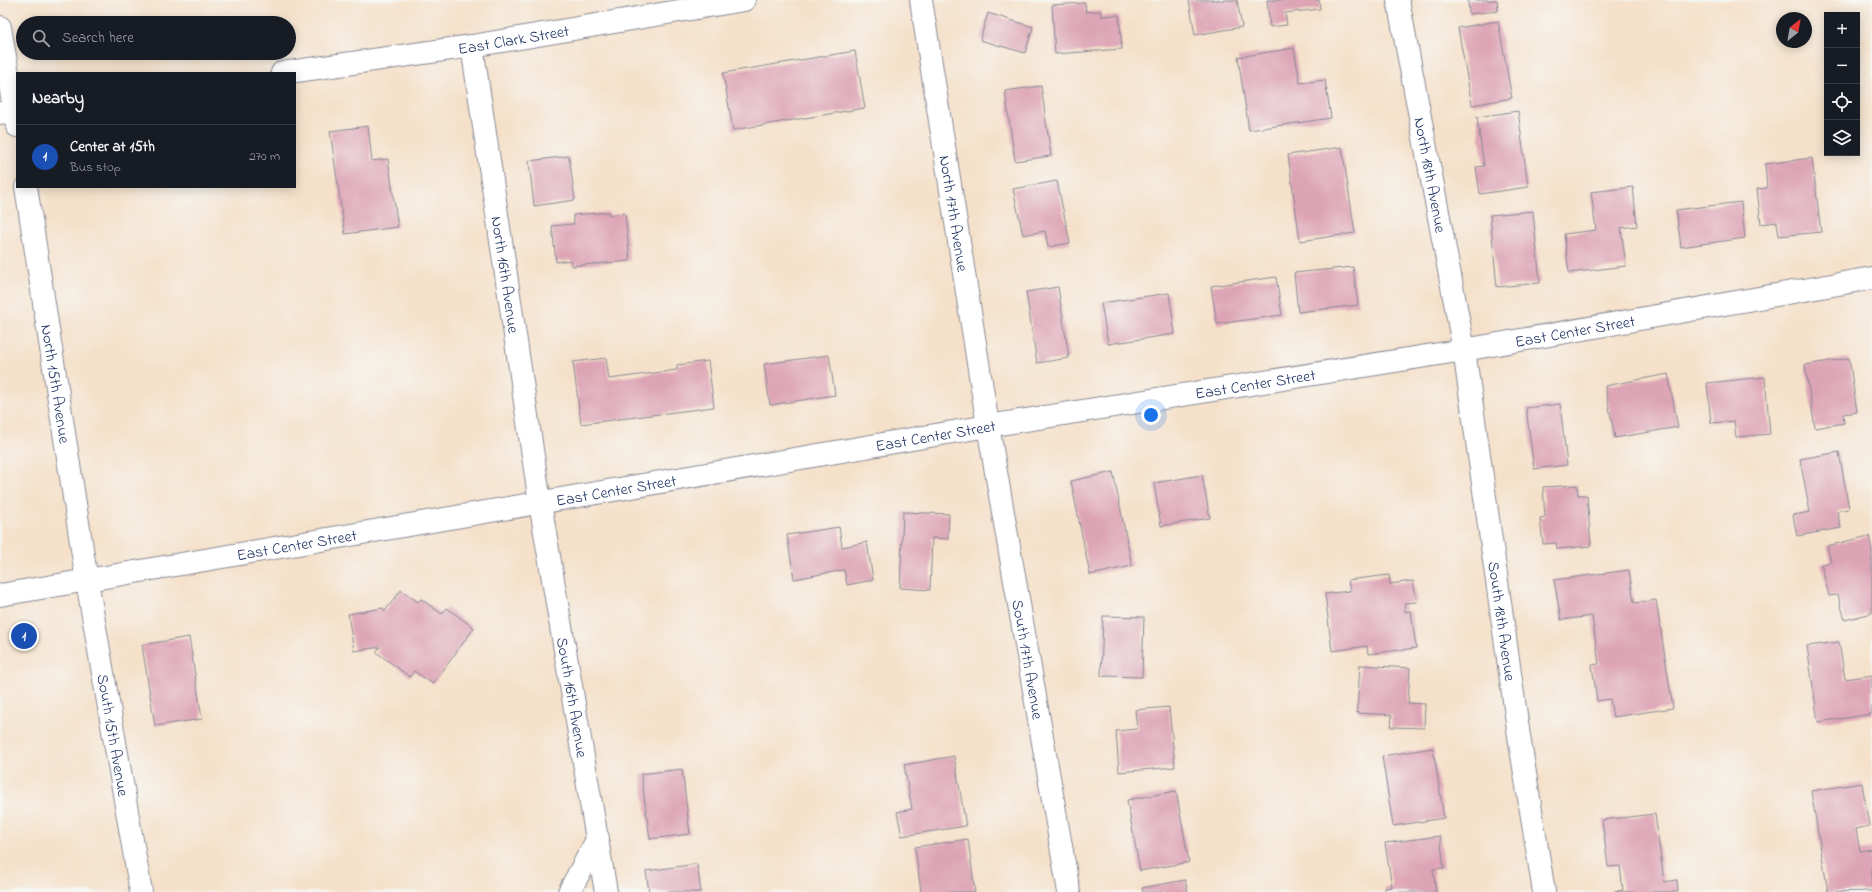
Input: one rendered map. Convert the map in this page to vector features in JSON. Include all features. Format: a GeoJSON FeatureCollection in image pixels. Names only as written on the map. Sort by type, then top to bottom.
{"type":"FeatureCollection","features":[{"type":"Feature","properties":{"kind":"street","name":"East Clark Street"},"geometry":{"type":"LineString","coordinates":[[289,72],[472,46],[666,6],[744,0]]}},
{"type":"Feature","properties":{"kind":"street","name":"North 17th Avenue"},"geometry":{"type":"LineString","coordinates":[[921,0],[988,426]]}},
{"type":"Feature","properties":{"kind":"street","name":"North 18th Avenue"},"geometry":{"type":"LineString","coordinates":[[1398,0],[1464,350]]}},
{"type":"Feature","properties":{"kind":"street"},"geometry":{"type":"LineString","coordinates":[[0,27],[12,115]]}},
{"type":"Feature","properties":{"kind":"street","name":"North 16th Avenue"},"geometry":{"type":"LineString","coordinates":[[472,46],[540,503]]}},
{"type":"Feature","properties":{"kind":"street","name":"North 15th Avenue"},"geometry":{"type":"LineString","coordinates":[[26,188],[87,581]]}},
{"type":"Feature","properties":{"kind":"street","name":"East Center Street"},"geometry":{"type":"LineString","coordinates":[[0,596],[988,426],[1464,350],[1872,278]]}},
{"type":"Feature","properties":{"kind":"street","name":"South 18th Avenue"},"geometry":{"type":"LineString","coordinates":[[1464,350],[1519,736],[1544,892]]}},
{"type":"Feature","properties":{"kind":"street","name":"South 17th Avenue"},"geometry":{"type":"LineString","coordinates":[[988,426],[1069,892]]}},
{"type":"Feature","properties":{"kind":"street","name":"South 16th Avenue"},"geometry":{"type":"LineString","coordinates":[[540,503],[606,892]]}},
{"type":"Feature","properties":{"kind":"street","name":"South 15th Avenue"},"geometry":{"type":"LineString","coordinates":[[87,581],[141,891]]}},
{"type":"Feature","properties":{"kind":"street"},"geometry":{"type":"LineString","coordinates":[[569,892],[598,838]]}},
{"type":"Feature","properties":{"kind":"building"},"geometry":{"type":"Polygon","coordinates":[[[1189,0],[1237,0],[1242,27],[1195,35],[1189,0]]]}},
{"type":"Feature","properties":{"kind":"building"},"geometry":{"type":"Polygon","coordinates":[[[1267,0],[1319,0],[1320,9],[1285,13],[1287,25],[1270,27],[1267,0]]]}},
{"type":"Feature","properties":{"kind":"building"},"geometry":{"type":"Polygon","coordinates":[[[1468,0],[1497,0],[1498,11],[1469,14],[1468,0]]]}},
{"type":"Feature","properties":{"kind":"building"},"geometry":{"type":"Polygon","coordinates":[[[1085,3],[1086,12],[1101,11],[1101,16],[1119,15],[1122,49],[1055,54],[1052,5],[1085,3]]]}},
{"type":"Feature","properties":{"kind":"building"},"geometry":{"type":"Polygon","coordinates":[[[988,13],[1033,27],[1025,53],[980,40],[988,13]]]}},
{"type":"Feature","properties":{"kind":"building"},"geometry":{"type":"Polygon","coordinates":[[[1498,21],[1512,98],[1472,105],[1458,28],[1498,21]]]}},
{"type":"Feature","properties":{"kind":"building"},"geometry":{"type":"Polygon","coordinates":[[[1294,48],[1300,83],[1325,80],[1331,118],[1249,130],[1238,57],[1294,48]]]}},
{"type":"Feature","properties":{"kind":"building"},"geometry":{"type":"Polygon","coordinates":[[[855,51],[865,108],[733,130],[723,73],[855,51]]]}},
{"type":"Feature","properties":{"kind":"building"},"geometry":{"type":"Polygon","coordinates":[[[1041,86],[1051,156],[1015,161],[1005,91],[1041,86]]]}},
{"type":"Feature","properties":{"kind":"building"},"geometry":{"type":"Polygon","coordinates":[[[1518,111],[1528,187],[1480,194],[1476,167],[1484,166],[1477,117],[1518,111]]]}},
{"type":"Feature","properties":{"kind":"building"},"geometry":{"type":"Polygon","coordinates":[[[368,126],[372,161],[388,159],[398,227],[345,234],[330,131],[368,126]]]}},
{"type":"Feature","properties":{"kind":"building"},"geometry":{"type":"Polygon","coordinates":[[[1342,147],[1355,233],[1300,241],[1288,155],[1342,147]]]}},
{"type":"Feature","properties":{"kind":"building"},"geometry":{"type":"Polygon","coordinates":[[[569,156],[575,200],[534,206],[529,161],[569,156]]]}},
{"type":"Feature","properties":{"kind":"building"},"geometry":{"type":"Polygon","coordinates":[[[1812,158],[1821,232],[1779,236],[1777,222],[1761,224],[1757,189],[1767,188],[1765,164],[1812,158]]]}},
{"type":"Feature","properties":{"kind":"building"},"geometry":{"type":"Polygon","coordinates":[[[1057,181],[1070,243],[1048,247],[1045,231],[1023,235],[1013,189],[1057,181]]]}},
{"type":"Feature","properties":{"kind":"building"},"geometry":{"type":"Polygon","coordinates":[[[1633,187],[1637,226],[1621,228],[1626,266],[1569,273],[1564,234],[1596,230],[1591,192],[1633,187]]]}},
{"type":"Feature","properties":{"kind":"building"},"geometry":{"type":"Polygon","coordinates":[[[1741,202],[1745,238],[1681,247],[1676,210],[1741,202]]]}},
{"type":"Feature","properties":{"kind":"building"},"geometry":{"type":"Polygon","coordinates":[[[1533,211],[1540,283],[1497,287],[1490,215],[1533,211]]]}},
{"type":"Feature","properties":{"kind":"building"},"geometry":{"type":"Polygon","coordinates":[[[609,212],[609,215],[625,213],[630,261],[572,266],[571,260],[556,262],[552,226],[574,224],[573,215],[609,212]]]}},
{"type":"Feature","properties":{"kind":"building"},"geometry":{"type":"Polygon","coordinates":[[[1353,267],[1358,305],[1298,312],[1294,273],[1353,267]]]}},
{"type":"Feature","properties":{"kind":"building"},"geometry":{"type":"Polygon","coordinates":[[[1276,277],[1282,315],[1217,324],[1211,286],[1276,277]]]}},
{"type":"Feature","properties":{"kind":"building"},"geometry":{"type":"Polygon","coordinates":[[[1058,287],[1069,358],[1037,363],[1026,292],[1058,287]]]}},
{"type":"Feature","properties":{"kind":"building"},"geometry":{"type":"Polygon","coordinates":[[[1169,293],[1175,334],[1108,344],[1101,303],[1169,293]]]}},
{"type":"Feature","properties":{"kind":"building"},"geometry":{"type":"Polygon","coordinates":[[[829,355],[835,395],[770,405],[764,364],[829,355]]]}},
{"type":"Feature","properties":{"kind":"building"},"geometry":{"type":"Polygon","coordinates":[[[606,358],[609,379],[677,370],[677,365],[708,361],[714,407],[581,424],[573,362],[606,358]]]}},
{"type":"Feature","properties":{"kind":"building"},"geometry":{"type":"Polygon","coordinates":[[[1849,358],[1857,412],[1843,414],[1844,423],[1815,428],[1805,365],[1849,358]]]}},
{"type":"Feature","properties":{"kind":"building"},"geometry":{"type":"Polygon","coordinates":[[[1668,374],[1678,427],[1615,438],[1605,386],[1668,374]]]}},
{"type":"Feature","properties":{"kind":"building"},"geometry":{"type":"Polygon","coordinates":[[[1765,377],[1770,434],[1736,437],[1734,421],[1711,423],[1707,383],[1765,377]]]}},
{"type":"Feature","properties":{"kind":"building"},"geometry":{"type":"Polygon","coordinates":[[[1560,404],[1567,465],[1534,469],[1526,408],[1560,404]]]}},
{"type":"Feature","properties":{"kind":"building"},"geometry":{"type":"Polygon","coordinates":[[[1839,452],[1849,509],[1837,511],[1841,528],[1797,536],[1793,515],[1810,512],[1800,459],[1839,452]]]}},
{"type":"Feature","properties":{"kind":"building"},"geometry":{"type":"Polygon","coordinates":[[[1113,472],[1132,566],[1090,575],[1071,481],[1113,472]]]}},
{"type":"Feature","properties":{"kind":"building"},"geometry":{"type":"Polygon","coordinates":[[[1202,475],[1210,518],[1161,526],[1154,483],[1202,475]]]}},
{"type":"Feature","properties":{"kind":"building"},"geometry":{"type":"Polygon","coordinates":[[[1577,485],[1578,495],[1587,495],[1591,546],[1557,549],[1556,543],[1543,544],[1540,518],[1545,517],[1543,487],[1577,485]]]}},
{"type":"Feature","properties":{"kind":"building"},"geometry":{"type":"Polygon","coordinates":[[[903,512],[949,514],[948,539],[932,538],[930,590],[900,588],[903,512]]]}},
{"type":"Feature","properties":{"kind":"building"},"geometry":{"type":"Polygon","coordinates":[[[839,527],[842,547],[867,542],[873,580],[847,585],[844,570],[794,579],[787,535],[839,527]]]}},
{"type":"Feature","properties":{"kind":"building"},"geometry":{"type":"Polygon","coordinates":[[[1869,536],[1872,549],[1872,613],[1845,620],[1838,595],[1829,596],[1821,564],[1831,562],[1827,546],[1869,536]]]}},
{"type":"Feature","properties":{"kind":"building"},"geometry":{"type":"Polygon","coordinates":[[[1629,570],[1634,603],[1656,600],[1673,708],[1613,717],[1610,699],[1597,701],[1592,665],[1599,664],[1592,616],[1561,620],[1554,580],[1629,570]]]}},
{"type":"Feature","properties":{"kind":"building"},"geometry":{"type":"Polygon","coordinates":[[[1389,575],[1390,584],[1413,581],[1417,602],[1404,603],[1405,612],[1411,611],[1416,648],[1368,654],[1367,646],[1332,651],[1325,594],[1350,591],[1348,580],[1389,575]]]}},
{"type":"Feature","properties":{"kind":"building"},"geometry":{"type":"Polygon","coordinates":[[[401,590],[418,602],[421,599],[442,614],[447,608],[474,628],[433,684],[414,671],[410,677],[376,652],[380,647],[354,651],[348,614],[383,608],[385,611],[401,590]]]}},
{"type":"Feature","properties":{"kind":"building"},"geometry":{"type":"Polygon","coordinates":[[[1103,616],[1144,617],[1142,677],[1101,676],[1103,616]]]}},
{"type":"Feature","properties":{"kind":"building"},"geometry":{"type":"Polygon","coordinates":[[[189,637],[202,719],[155,726],[142,645],[189,637]]]}},
{"type":"Feature","properties":{"kind":"building"},"geometry":{"type":"Polygon","coordinates":[[[1839,642],[1845,679],[1872,675],[1872,714],[1818,722],[1807,646],[1839,642]]]}},
{"type":"Feature","properties":{"kind":"building"},"geometry":{"type":"Polygon","coordinates":[[[1360,665],[1410,668],[1408,703],[1425,704],[1424,728],[1391,727],[1392,715],[1357,713],[1360,665]]]}},
{"type":"Feature","properties":{"kind":"building"},"geometry":{"type":"Polygon","coordinates":[[[1169,707],[1175,767],[1119,772],[1116,731],[1137,729],[1135,710],[1169,707]]]}},
{"type":"Feature","properties":{"kind":"building"},"geometry":{"type":"Polygon","coordinates":[[[1433,748],[1444,818],[1393,826],[1382,756],[1433,748]]]}},
{"type":"Feature","properties":{"kind":"building"},"geometry":{"type":"Polygon","coordinates":[[[954,756],[966,826],[902,836],[897,812],[912,809],[904,765],[954,756]]]}},
{"type":"Feature","properties":{"kind":"building"},"geometry":{"type":"Polygon","coordinates":[[[682,769],[690,834],[650,839],[641,774],[682,769]]]}},
{"type":"Feature","properties":{"kind":"building"},"geometry":{"type":"Polygon","coordinates":[[[1862,783],[1869,826],[1856,829],[1860,851],[1872,849],[1872,891],[1828,892],[1811,791],[1862,783]]]}},
{"type":"Feature","properties":{"kind":"building"},"geometry":{"type":"Polygon","coordinates":[[[1176,791],[1189,862],[1140,871],[1127,800],[1176,791]]]}},
{"type":"Feature","properties":{"kind":"building"},"geometry":{"type":"Polygon","coordinates":[[[1655,814],[1664,882],[1677,880],[1678,892],[1614,892],[1623,890],[1620,866],[1608,867],[1602,820],[1655,814]]]}},
{"type":"Feature","properties":{"kind":"building"},"geometry":{"type":"Polygon","coordinates":[[[1440,836],[1444,868],[1433,869],[1436,892],[1385,892],[1385,888],[1392,887],[1385,843],[1440,836]]]}},
{"type":"Feature","properties":{"kind":"building"},"geometry":{"type":"Polygon","coordinates":[[[968,839],[975,892],[921,892],[915,847],[968,839]]]}},
{"type":"Feature","properties":{"kind":"building"},"geometry":{"type":"Polygon","coordinates":[[[697,864],[701,892],[649,892],[646,871],[697,864]]]}},
{"type":"Feature","properties":{"kind":"building"},"geometry":{"type":"Polygon","coordinates":[[[1185,880],[1188,892],[1143,892],[1142,888],[1185,880]]]}},
{"type":"Feature","properties":{"kind":"place","name":"Center at 15th"},"geometry":{"type":"Point","coordinates":[24,636]}}]}
